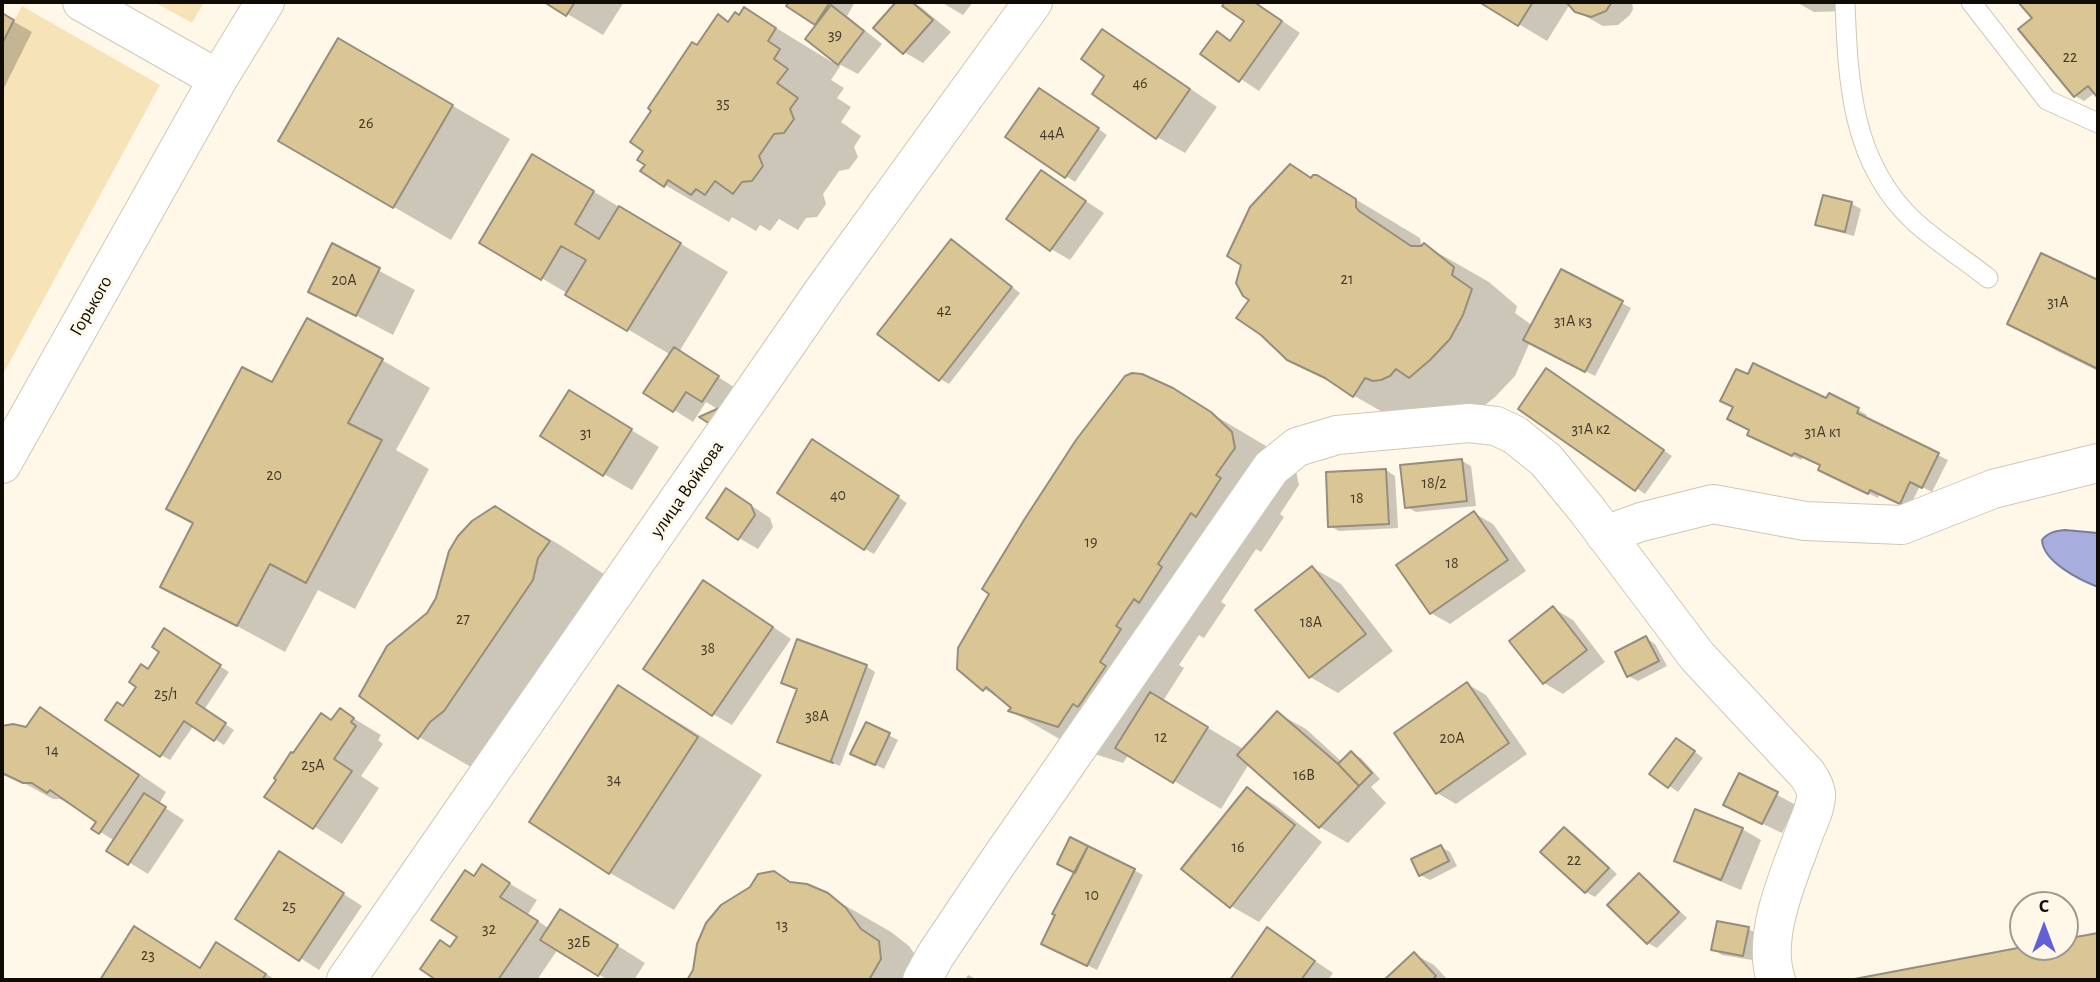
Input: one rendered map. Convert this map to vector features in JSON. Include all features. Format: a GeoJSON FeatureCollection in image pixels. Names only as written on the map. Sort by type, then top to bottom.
{"type":"FeatureCollection","features":[{"type":"Feature","properties":{"kind":"street"},"geometry":{"type":"LineString","coordinates":[[82,2],[218,79],[265,2]]}},
{"type":"Feature","properties":{"kind":"street","name":"улица Войкова"},"geometry":{"type":"LineString","coordinates":[[346,980],[824,290],[1033,2]]}},
{"type":"Feature","properties":{"kind":"street","name":"Горького"},"geometry":{"type":"LineString","coordinates":[[2,464],[218,79]]}},
{"type":"Feature","properties":{"kind":"street"},"geometry":{"type":"LineString","coordinates":[[922,980],[996,865],[1271,468],[1297,447],[1337,435],[1469,423],[1496,426],[1515,435],[1546,460],[1697,656],[1807,774],[1814,785],[1815,803],[1783,893],[1773,933],[1772,967],[1776,980]]}},
{"type":"Feature","properties":{"kind":"street"},"geometry":{"type":"LineString","coordinates":[[1605,535],[1642,522],[1713,504],[1805,521],[1902,526],[1993,489],[2098,463]]}},
{"type":"Feature","properties":{"kind":"lane"},"geometry":{"type":"LineString","coordinates":[[1845,2],[1848,69],[1856,122],[1883,186],[1914,221],[1988,278]]}},
{"type":"Feature","properties":{"kind":"lane"},"geometry":{"type":"LineString","coordinates":[[1971,2],[2048,100],[2098,123]]}},
{"type":"Feature","properties":{"kind":"shaded area"},"geometry":{"type":"Polygon","coordinates":[[[154,2],[204,2],[192,23],[154,2]]]}},
{"type":"Feature","properties":{"kind":"shaded area"},"geometry":{"type":"Polygon","coordinates":[[[22,6],[160,85],[2,376],[2,44],[22,6]]]}},
{"type":"Feature","properties":{"kind":"water"},"geometry":{"type":"Polygon","coordinates":[[[2065,530],[2098,533],[2098,587],[2055,563],[2044,548],[2044,537],[2052,532],[2065,530]]]}},
{"type":"Feature","properties":{"kind":"building"},"geometry":{"type":"Polygon","coordinates":[[[544,2],[575,2],[566,16],[544,2]]]}},
{"type":"Feature","properties":{"kind":"building"},"geometry":{"type":"Polygon","coordinates":[[[789,2],[830,2],[815,25],[786,6],[789,2]]]}},
{"type":"Feature","properties":{"kind":"building"},"geometry":{"type":"Polygon","coordinates":[[[896,2],[912,2],[933,20],[903,54],[873,28],[896,2]]]}},
{"type":"Feature","properties":{"kind":"building"},"geometry":{"type":"Polygon","coordinates":[[[1225,2],[1254,2],[1282,21],[1239,82],[1200,54],[1217,31],[1230,41],[1244,21],[1222,6],[1225,2]]]}},
{"type":"Feature","properties":{"kind":"building"},"geometry":{"type":"Polygon","coordinates":[[[1479,2],[1533,2],[1518,26],[1479,2]]]}},
{"type":"Feature","properties":{"kind":"building"},"geometry":{"type":"Polygon","coordinates":[[[1566,2],[1612,2],[1606,11],[1591,17],[1575,12],[1566,2]]]}},
{"type":"Feature","properties":{"kind":"building"},"geometry":{"type":"Polygon","coordinates":[[[2018,2],[2098,2],[2098,98],[2088,86],[2074,97],[2018,29],[2032,18],[2018,2]]]}},
{"type":"Feature","properties":{"kind":"building"},"geometry":{"type":"Polygon","coordinates":[[[831,5],[864,31],[838,65],[805,39],[831,5]]]}},
{"type":"Feature","properties":{"kind":"building"},"geometry":{"type":"Polygon","coordinates":[[[744,7],[776,28],[768,41],[780,49],[774,59],[788,69],[777,83],[798,98],[790,109],[794,119],[784,133],[774,134],[759,156],[763,166],[752,181],[742,182],[733,194],[715,181],[705,195],[696,189],[691,195],[668,180],[664,187],[640,171],[645,165],[637,160],[643,151],[630,142],[651,111],[648,108],[692,42],[697,45],[718,14],[728,22],[735,12],[739,15],[744,7]]]}},
{"type":"Feature","properties":{"kind":"building"},"geometry":{"type":"Polygon","coordinates":[[[2,13],[14,20],[2,44],[2,13]]]}},
{"type":"Feature","properties":{"kind":"building"},"geometry":{"type":"Polygon","coordinates":[[[1102,29],[1190,89],[1156,139],[1092,94],[1104,76],[1081,59],[1102,29]]]}},
{"type":"Feature","properties":{"kind":"building"},"geometry":{"type":"Polygon","coordinates":[[[338,38],[453,105],[393,208],[278,141],[338,38]]]}},
{"type":"Feature","properties":{"kind":"building"},"geometry":{"type":"Polygon","coordinates":[[[1039,88],[1099,128],[1065,178],[1005,137],[1039,88]]]}},
{"type":"Feature","properties":{"kind":"building"},"geometry":{"type":"Polygon","coordinates":[[[532,154],[594,191],[575,224],[599,239],[619,206],[681,243],[627,331],[565,295],[586,260],[561,246],[541,280],[479,243],[532,154]]]}},
{"type":"Feature","properties":{"kind":"building"},"geometry":{"type":"Polygon","coordinates":[[[1290,164],[1311,178],[1317,175],[1356,199],[1359,211],[1411,246],[1421,246],[1424,243],[1454,267],[1452,275],[1472,289],[1463,315],[1450,339],[1409,378],[1396,369],[1381,380],[1365,378],[1353,397],[1325,378],[1287,360],[1261,335],[1236,318],[1249,300],[1243,296],[1236,283],[1241,265],[1227,256],[1250,207],[1290,164]]]}},
{"type":"Feature","properties":{"kind":"building"},"geometry":{"type":"Polygon","coordinates":[[[1041,170],[1086,201],[1050,251],[1006,219],[1041,170]]]}},
{"type":"Feature","properties":{"kind":"building"},"geometry":{"type":"Polygon","coordinates":[[[1823,195],[1852,202],[1845,232],[1815,225],[1823,195]]]}},
{"type":"Feature","properties":{"kind":"building"},"geometry":{"type":"Polygon","coordinates":[[[951,239],[1012,287],[939,381],[877,334],[951,239]]]}},
{"type":"Feature","properties":{"kind":"building"},"geometry":{"type":"Polygon","coordinates":[[[332,243],[380,268],[356,316],[308,292],[332,243]]]}},
{"type":"Feature","properties":{"kind":"building"},"geometry":{"type":"Polygon","coordinates":[[[2041,253],[2098,280],[2098,369],[2007,324],[2041,253]]]}},
{"type":"Feature","properties":{"kind":"building"},"geometry":{"type":"Polygon","coordinates":[[[1561,269],[1623,301],[1585,372],[1523,340],[1561,269]]]}},
{"type":"Feature","properties":{"kind":"building"},"geometry":{"type":"Polygon","coordinates":[[[307,318],[383,359],[348,423],[382,440],[306,583],[270,564],[237,626],[160,587],[193,523],[166,509],[242,367],[272,382],[307,318]]]}},
{"type":"Feature","properties":{"kind":"building"},"geometry":{"type":"Polygon","coordinates":[[[674,347],[719,376],[702,402],[686,392],[673,412],[643,393],[674,347]]]}},
{"type":"Feature","properties":{"kind":"building"},"geometry":{"type":"Polygon","coordinates":[[[1753,363],[1826,398],[1829,393],[1859,408],[1857,413],[1939,453],[1922,488],[1910,482],[1900,504],[1870,490],[1868,494],[1818,470],[1820,465],[1794,453],[1792,456],[1747,435],[1749,430],[1727,419],[1733,407],[1720,401],[1736,369],[1748,374],[1753,363]]]}},
{"type":"Feature","properties":{"kind":"building"},"geometry":{"type":"Polygon","coordinates":[[[1546,368],[1664,450],[1635,491],[1518,409],[1546,368]]]}},
{"type":"Feature","properties":{"kind":"building"},"geometry":{"type":"Polygon","coordinates":[[[1132,373],[1142,374],[1173,388],[1211,412],[1232,432],[1235,448],[1216,475],[1221,478],[1196,517],[1191,513],[1158,564],[1162,567],[1139,603],[1134,599],[1116,626],[1121,629],[1100,662],[1106,666],[1078,707],[1073,704],[1058,727],[1008,711],[1011,708],[986,687],[983,691],[957,669],[958,648],[989,594],[982,589],[1024,520],[1076,440],[1125,376],[1132,373]]]}},
{"type":"Feature","properties":{"kind":"building"},"geometry":{"type":"Polygon","coordinates":[[[569,390],[632,429],[603,476],[540,436],[569,390]]]}},
{"type":"Feature","properties":{"kind":"building"},"geometry":{"type":"Polygon","coordinates":[[[728,404],[713,426],[699,417],[728,404]]]}},
{"type":"Feature","properties":{"kind":"building"},"geometry":{"type":"Polygon","coordinates":[[[812,439],[899,496],[864,550],[777,493],[812,439]]]}},
{"type":"Feature","properties":{"kind":"building"},"geometry":{"type":"Polygon","coordinates":[[[1462,459],[1467,501],[1405,508],[1400,465],[1462,459]]]}},
{"type":"Feature","properties":{"kind":"building"},"geometry":{"type":"Polygon","coordinates":[[[1386,469],[1389,524],[1328,527],[1326,472],[1386,469]]]}},
{"type":"Feature","properties":{"kind":"building"},"geometry":{"type":"Polygon","coordinates":[[[726,488],[751,505],[755,515],[738,540],[706,518],[726,488]]]}},
{"type":"Feature","properties":{"kind":"building"},"geometry":{"type":"Polygon","coordinates":[[[495,506],[550,541],[538,558],[533,580],[444,711],[430,722],[418,739],[359,696],[387,646],[427,613],[436,598],[449,551],[458,536],[472,521],[495,506]]]}},
{"type":"Feature","properties":{"kind":"building"},"geometry":{"type":"Polygon","coordinates":[[[1474,511],[1508,560],[1430,614],[1396,565],[1474,511]]]}},
{"type":"Feature","properties":{"kind":"building"},"geometry":{"type":"Polygon","coordinates":[[[1312,566],[1366,634],[1309,678],[1255,610],[1312,566]]]}},
{"type":"Feature","properties":{"kind":"building"},"geometry":{"type":"Polygon","coordinates":[[[703,580],[773,627],[712,716],[643,669],[703,580]]]}},
{"type":"Feature","properties":{"kind":"building"},"geometry":{"type":"Polygon","coordinates":[[[1553,606],[1587,650],[1543,684],[1509,641],[1553,606]]]}},
{"type":"Feature","properties":{"kind":"building"},"geometry":{"type":"Polygon","coordinates":[[[164,628],[221,665],[196,703],[226,723],[214,741],[184,721],[160,757],[105,720],[117,702],[123,706],[136,687],[129,682],[141,664],[148,669],[159,652],[152,647],[164,628]]]}},
{"type":"Feature","properties":{"kind":"building"},"geometry":{"type":"Polygon","coordinates":[[[1646,636],[1659,661],[1627,677],[1615,652],[1646,636]]]}},
{"type":"Feature","properties":{"kind":"building"},"geometry":{"type":"Polygon","coordinates":[[[797,639],[867,665],[831,761],[833,763],[777,742],[797,689],[781,683],[797,639]]]}},
{"type":"Feature","properties":{"kind":"building"},"geometry":{"type":"Polygon","coordinates":[[[1467,682],[1509,743],[1436,794],[1394,733],[1467,682]]]}},
{"type":"Feature","properties":{"kind":"building"},"geometry":{"type":"Polygon","coordinates":[[[618,685],[698,737],[609,874],[529,822],[618,685]]]}},
{"type":"Feature","properties":{"kind":"building"},"geometry":{"type":"Polygon","coordinates":[[[1150,692],[1208,727],[1173,783],[1115,748],[1150,692]]]}},
{"type":"Feature","properties":{"kind":"building"},"geometry":{"type":"Polygon","coordinates":[[[40,707],[139,775],[99,834],[91,829],[96,822],[50,790],[47,793],[32,783],[23,783],[2,773],[2,726],[13,724],[26,727],[40,707]]]}},
{"type":"Feature","properties":{"kind":"building"},"geometry":{"type":"Polygon","coordinates":[[[340,708],[354,718],[351,722],[356,726],[334,759],[352,771],[313,829],[264,797],[291,752],[293,753],[321,713],[331,720],[340,708]]]}},
{"type":"Feature","properties":{"kind":"building"},"geometry":{"type":"Polygon","coordinates":[[[1277,711],[1359,786],[1319,828],[1237,755],[1277,711]]]}},
{"type":"Feature","properties":{"kind":"building"},"geometry":{"type":"Polygon","coordinates":[[[866,722],[890,733],[875,765],[850,754],[866,722]]]}},
{"type":"Feature","properties":{"kind":"building"},"geometry":{"type":"Polygon","coordinates":[[[1676,738],[1695,751],[1668,788],[1649,774],[1676,738]]]}},
{"type":"Feature","properties":{"kind":"building"},"geometry":{"type":"Polygon","coordinates":[[[1351,751],[1372,773],[1359,786],[1338,764],[1351,751]]]}},
{"type":"Feature","properties":{"kind":"building"},"geometry":{"type":"Polygon","coordinates":[[[1739,773],[1778,792],[1762,824],[1723,805],[1739,773]]]}},
{"type":"Feature","properties":{"kind":"building"},"geometry":{"type":"Polygon","coordinates":[[[1247,787],[1295,825],[1230,908],[1181,869],[1247,787]]]}},
{"type":"Feature","properties":{"kind":"building"},"geometry":{"type":"Polygon","coordinates":[[[144,793],[166,807],[128,865],[106,851],[144,793]]]}},
{"type":"Feature","properties":{"kind":"building"},"geometry":{"type":"Polygon","coordinates":[[[1695,809],[1743,828],[1721,880],[1674,861],[1695,809]]]}},
{"type":"Feature","properties":{"kind":"building"},"geometry":{"type":"Polygon","coordinates":[[[1564,827],[1609,868],[1585,893],[1540,852],[1564,827]]]}},
{"type":"Feature","properties":{"kind":"building"},"geometry":{"type":"Polygon","coordinates":[[[1070,837],[1088,846],[1075,873],[1057,864],[1070,837]]]}},
{"type":"Feature","properties":{"kind":"building"},"geometry":{"type":"Polygon","coordinates":[[[1441,845],[1449,861],[1419,876],[1411,859],[1441,845]]]}},
{"type":"Feature","properties":{"kind":"building"},"geometry":{"type":"Polygon","coordinates":[[[1088,846],[1135,869],[1087,966],[1041,944],[1055,915],[1052,914],[1088,846]]]}},
{"type":"Feature","properties":{"kind":"building"},"geometry":{"type":"Polygon","coordinates":[[[279,851],[344,893],[299,961],[235,919],[279,851]]]}},
{"type":"Feature","properties":{"kind":"building"},"geometry":{"type":"Polygon","coordinates":[[[482,864],[510,883],[500,897],[538,921],[498,980],[436,980],[420,969],[440,940],[450,947],[457,937],[431,920],[465,870],[474,876],[482,864]]]}},
{"type":"Feature","properties":{"kind":"building"},"geometry":{"type":"Polygon","coordinates":[[[774,871],[790,882],[807,884],[828,893],[846,908],[861,929],[879,941],[881,959],[869,980],[687,980],[693,970],[697,944],[706,923],[721,905],[750,887],[758,874],[774,871]]]}},
{"type":"Feature","properties":{"kind":"building"},"geometry":{"type":"Polygon","coordinates":[[[1639,873],[1679,912],[1647,944],[1607,905],[1639,873]]]}},
{"type":"Feature","properties":{"kind":"building"},"geometry":{"type":"Polygon","coordinates":[[[560,909],[618,945],[598,976],[540,940],[560,909]]]}},
{"type":"Feature","properties":{"kind":"building"},"geometry":{"type":"Polygon","coordinates":[[[1717,921],[1749,927],[1743,956],[1711,950],[1717,921]]]}},
{"type":"Feature","properties":{"kind":"building"},"geometry":{"type":"Polygon","coordinates":[[[134,926],[200,968],[216,942],[266,974],[262,980],[100,980],[134,926]]]}},
{"type":"Feature","properties":{"kind":"building"},"geometry":{"type":"Polygon","coordinates":[[[1267,927],[1315,961],[1301,980],[1230,980],[1267,927]]]}},
{"type":"Feature","properties":{"kind":"building"},"geometry":{"type":"Polygon","coordinates":[[[2098,933],[2098,980],[1849,980],[2009,950],[2009,961],[2079,961],[2079,936],[2098,933]]]}},
{"type":"Feature","properties":{"kind":"building"},"geometry":{"type":"Polygon","coordinates":[[[1414,952],[1436,976],[1432,980],[1384,980],[1414,952]]]}}]}
